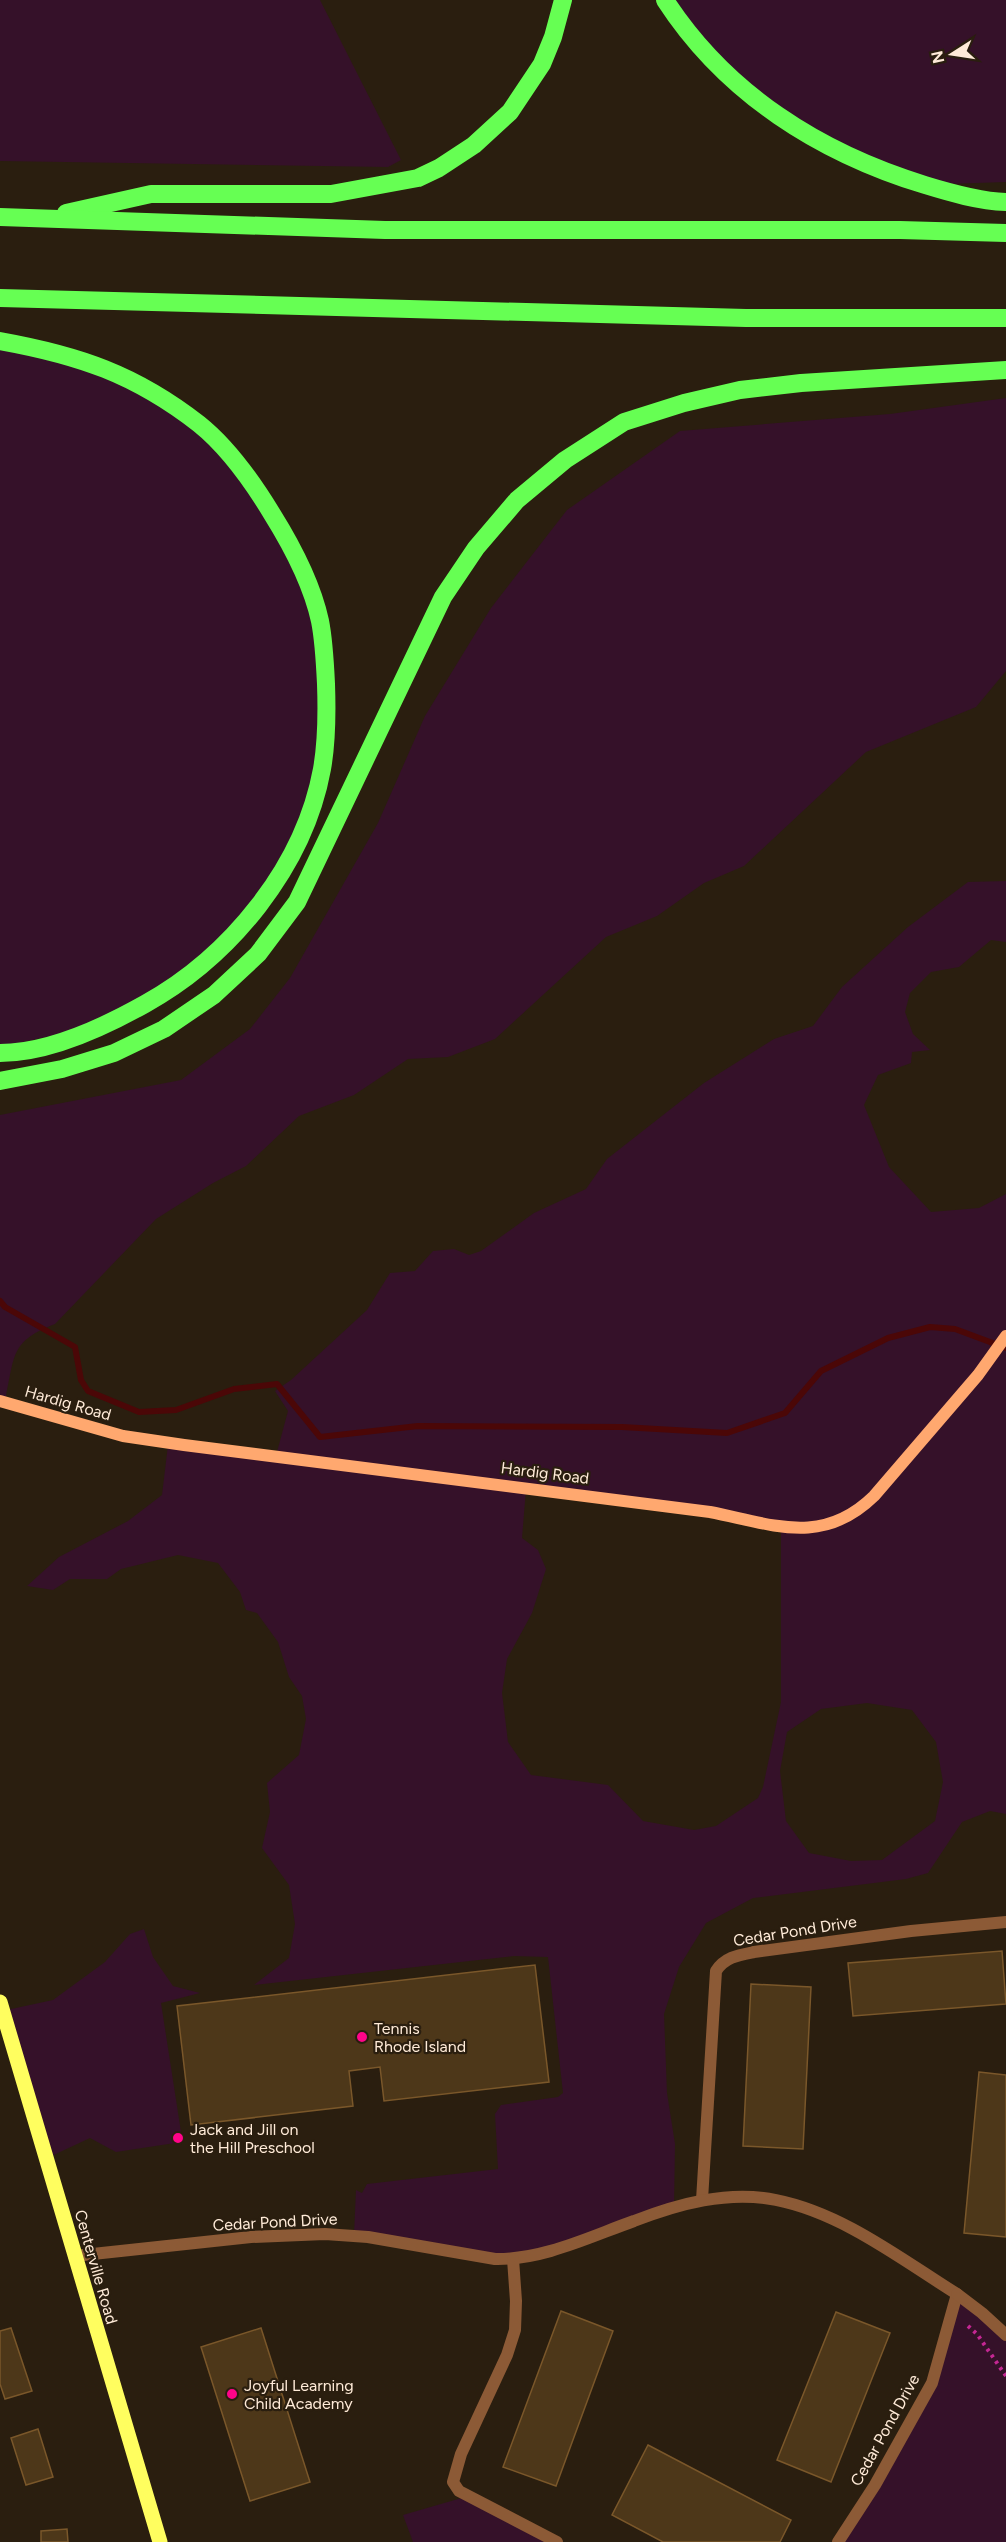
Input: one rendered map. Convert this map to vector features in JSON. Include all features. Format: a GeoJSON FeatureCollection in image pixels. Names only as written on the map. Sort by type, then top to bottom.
{"type":"FeatureCollection","features":[{"type":"Feature","properties":{"kind":"highway"},"geometry":{"type":"LineString","coordinates":[[42,219],[151,194],[331,194],[418,178],[439,168],[474,145],[510,112],[542,64],[553,38],[563,0]]}},
{"type":"Feature","properties":{"kind":"highway"},"geometry":{"type":"LineString","coordinates":[[665,0],[708,54],[746,91],[786,123],[830,148],[883,172],[938,189],[993,202],[1006,202]]}},
{"type":"Feature","properties":{"kind":"highway"},"geometry":{"type":"LineString","coordinates":[[0,217],[385,230],[900,230],[1006,233]]}},
{"type":"Feature","properties":{"kind":"highway"},"geometry":{"type":"LineString","coordinates":[[0,298],[746,318],[1006,318]]}},
{"type":"Feature","properties":{"kind":"highway"},"geometry":{"type":"LineString","coordinates":[[0,341],[66,355],[101,366],[136,381],[200,425],[235,459],[286,536],[307,584],[320,621],[327,720],[322,770],[310,811],[290,857],[259,905],[220,950],[169,991],[122,1017],[63,1041],[0,1053]]}},
{"type":"Feature","properties":{"kind":"highway"},"geometry":{"type":"LineString","coordinates":[[0,1081],[62,1069],[114,1053],[164,1029],[214,995],[258,954],[297,902],[443,597],[477,548],[517,500],[566,460],[624,422],[684,403],[740,390],[801,383],[1006,370]]}},
{"type":"Feature","properties":{"kind":"main road","name":"Centerville Road"},"geometry":{"type":"LineString","coordinates":[[0,2002],[160,2542]]}},
{"type":"Feature","properties":{"kind":"street","name":"Hardig Road"},"geometry":{"type":"LineString","coordinates":[[0,1401],[123,1436],[174,1444],[710,1512],[760,1524],[798,1528],[821,1527],[844,1520],[862,1508],[874,1496],[987,1364],[1006,1336]]}},
{"type":"Feature","properties":{"kind":"street","name":"Cedar Pond Drive"},"geometry":{"type":"LineString","coordinates":[[702,2200],[716,1971],[721,1963],[731,1957],[754,1952],[911,1931],[1006,1922]]}},
{"type":"Feature","properties":{"kind":"street","name":"Cedar Pond Drive"},"geometry":{"type":"LineString","coordinates":[[74,2256],[251,2237],[325,2234],[368,2237],[495,2259],[513,2259],[553,2251],[663,2211],[702,2200],[775,2199],[854,2229],[906,2259],[957,2294],[1006,2335]]}},
{"type":"Feature","properties":{"kind":"street"},"geometry":{"type":"LineString","coordinates":[[513,2259],[516,2301],[515,2330],[507,2355],[461,2454],[453,2482],[459,2492],[557,2542]]}},
{"type":"Feature","properties":{"kind":"street","name":"Cedar Pond Drive"},"geometry":{"type":"LineString","coordinates":[[838,2542],[875,2485],[932,2383],[957,2294]]}},
{"type":"Feature","properties":{"kind":"path"},"geometry":{"type":"LineString","coordinates":[[968,2326],[977,2334],[1006,2376]]}},
{"type":"Feature","properties":{"kind":"shaded area"},"geometry":{"type":"Polygon","coordinates":[[[0,0],[320,0],[401,160],[388,167],[0,161],[0,0]]]}},
{"type":"Feature","properties":{"kind":"shaded area"},"geometry":{"type":"Polygon","coordinates":[[[663,0],[1006,0],[1006,182],[946,184],[934,187],[780,121],[663,0]]]}},
{"type":"Feature","properties":{"kind":"shaded area"},"geometry":{"type":"Polygon","coordinates":[[[0,342],[115,372],[243,467],[310,592],[323,740],[295,844],[223,948],[97,1026],[0,1047],[0,342]]]}},
{"type":"Feature","properties":{"kind":"shaded area"},"geometry":{"type":"Polygon","coordinates":[[[1006,398],[1006,671],[976,707],[866,752],[744,866],[704,883],[657,916],[606,937],[495,1039],[448,1057],[408,1059],[354,1095],[299,1116],[246,1166],[213,1183],[156,1219],[55,1324],[41,1330],[23,1343],[14,1359],[6,1396],[3,1402],[0,1401],[0,1115],[181,1080],[250,1029],[290,978],[378,823],[425,716],[491,608],[567,510],[680,431],[890,414],[1006,398]]]}},
{"type":"Feature","properties":{"kind":"shaded area"},"geometry":{"type":"Polygon","coordinates":[[[1006,881],[1006,942],[991,940],[959,967],[931,972],[910,993],[905,1012],[913,1034],[930,1050],[912,1052],[911,1063],[878,1075],[864,1105],[889,1167],[931,1212],[979,1208],[1006,1194],[1006,1814],[990,1811],[962,1822],[928,1873],[906,1879],[753,1898],[706,1923],[679,1967],[664,2014],[667,2093],[675,2144],[674,2207],[510,2260],[354,2235],[356,2190],[362,2193],[367,2184],[498,2169],[495,2114],[501,2105],[558,2097],[563,2093],[548,1957],[514,1956],[254,1985],[289,1958],[295,1924],[289,1885],[262,1848],[270,1812],[267,1783],[299,1755],[306,1719],[302,1696],[289,1677],[278,1642],[257,1613],[246,1610],[240,1592],[218,1563],[178,1555],[121,1569],[107,1579],[70,1579],[53,1590],[27,1586],[59,1557],[128,1521],[162,1495],[168,1445],[277,1452],[288,1411],[275,1391],[291,1380],[367,1310],[390,1273],[415,1271],[433,1251],[454,1249],[469,1255],[481,1251],[534,1213],[586,1189],[607,1159],[704,1083],[774,1039],[813,1026],[842,987],[908,927],[968,882],[1006,881]],[[526,1489],[522,1538],[538,1550],[546,1569],[532,1613],[507,1659],[502,1693],[508,1742],[531,1775],[608,1785],[643,1821],[694,1830],[716,1826],[758,1798],[763,1787],[781,1702],[781,1528],[526,1489]],[[867,1703],[821,1709],[787,1732],[780,1771],[786,1821],[809,1853],[851,1861],[882,1860],[935,1821],[943,1782],[936,1742],[912,1710],[867,1703]]]}},
{"type":"Feature","properties":{"kind":"shaded area"},"geometry":{"type":"Polygon","coordinates":[[[144,1929],[153,1957],[173,1986],[200,1993],[161,2003],[181,2132],[175,2143],[116,2152],[90,2138],[45,2159],[2,2011],[53,2000],[105,1962],[130,1934],[144,1929]]]}},
{"type":"Feature","properties":{"kind":"shaded area"},"geometry":{"type":"Polygon","coordinates":[[[961,2297],[1006,2339],[1006,2542],[837,2542],[929,2386],[961,2297]]]}},
{"type":"Feature","properties":{"kind":"shaded area"},"geometry":{"type":"Polygon","coordinates":[[[465,2497],[554,2542],[413,2542],[403,2515],[465,2497]]]}},
{"type":"Feature","properties":{"kind":"building"},"geometry":{"type":"Polygon","coordinates":[[[1002,1951],[1006,2004],[853,2016],[848,1963],[1002,1951]]]}},
{"type":"Feature","properties":{"kind":"building","name":"Tennis Rhode Island"},"geometry":{"type":"Polygon","coordinates":[[[535,1965],[549,2082],[384,2101],[380,2067],[349,2071],[353,2106],[191,2125],[177,2006],[535,1965]]]}},
{"type":"Feature","properties":{"kind":"building"},"geometry":{"type":"Polygon","coordinates":[[[751,1984],[811,1987],[803,2149],[743,2146],[751,1984]]]}},
{"type":"Feature","properties":{"kind":"building"},"geometry":{"type":"Polygon","coordinates":[[[979,2072],[1006,2075],[1006,2237],[964,2233],[979,2072]]]}},
{"type":"Feature","properties":{"kind":"building"},"geometry":{"type":"Polygon","coordinates":[[[561,2311],[613,2331],[556,2486],[503,2467],[561,2311]]]}},
{"type":"Feature","properties":{"kind":"building"},"geometry":{"type":"Polygon","coordinates":[[[836,2312],[890,2333],[831,2482],[777,2460],[836,2312]]]}},
{"type":"Feature","properties":{"kind":"building"},"geometry":{"type":"Polygon","coordinates":[[[11,2328],[32,2391],[5,2399],[0,2384],[0,2331],[11,2328]]]}},
{"type":"Feature","properties":{"kind":"building"},"geometry":{"type":"Polygon","coordinates":[[[261,2328],[310,2482],[250,2501],[201,2347],[261,2328]]]}},
{"type":"Feature","properties":{"kind":"building"},"geometry":{"type":"Polygon","coordinates":[[[38,2429],[53,2477],[26,2485],[11,2438],[38,2429]]]}},
{"type":"Feature","properties":{"kind":"building"},"geometry":{"type":"Polygon","coordinates":[[[648,2445],[791,2520],[780,2542],[663,2542],[612,2515],[648,2445]]]}},
{"type":"Feature","properties":{"kind":"building"},"geometry":{"type":"Polygon","coordinates":[[[67,2529],[68,2542],[41,2542],[41,2531],[67,2529]]]}},
{"type":"Feature","properties":{"kind":"waterway"},"geometry":{"type":"LineString","coordinates":[[0,1301],[5,1307],[75,1347],[81,1380],[88,1391],[139,1412],[176,1410],[234,1389],[277,1384],[320,1437],[418,1426],[622,1427],[727,1433],[785,1413],[821,1371],[888,1338],[930,1327],[955,1329],[1006,1348]]}},
{"type":"Feature","properties":{"kind":"place","name":"Tennis Rhode Island"},"geometry":{"type":"Point","coordinates":[362,2037]}},
{"type":"Feature","properties":{"kind":"place","name":"Jack and Jill on the Hill Preschool"},"geometry":{"type":"Point","coordinates":[178,2138]}},
{"type":"Feature","properties":{"kind":"place","name":"Joyful Learning Child Academy"},"geometry":{"type":"Point","coordinates":[232,2394]}}]}
